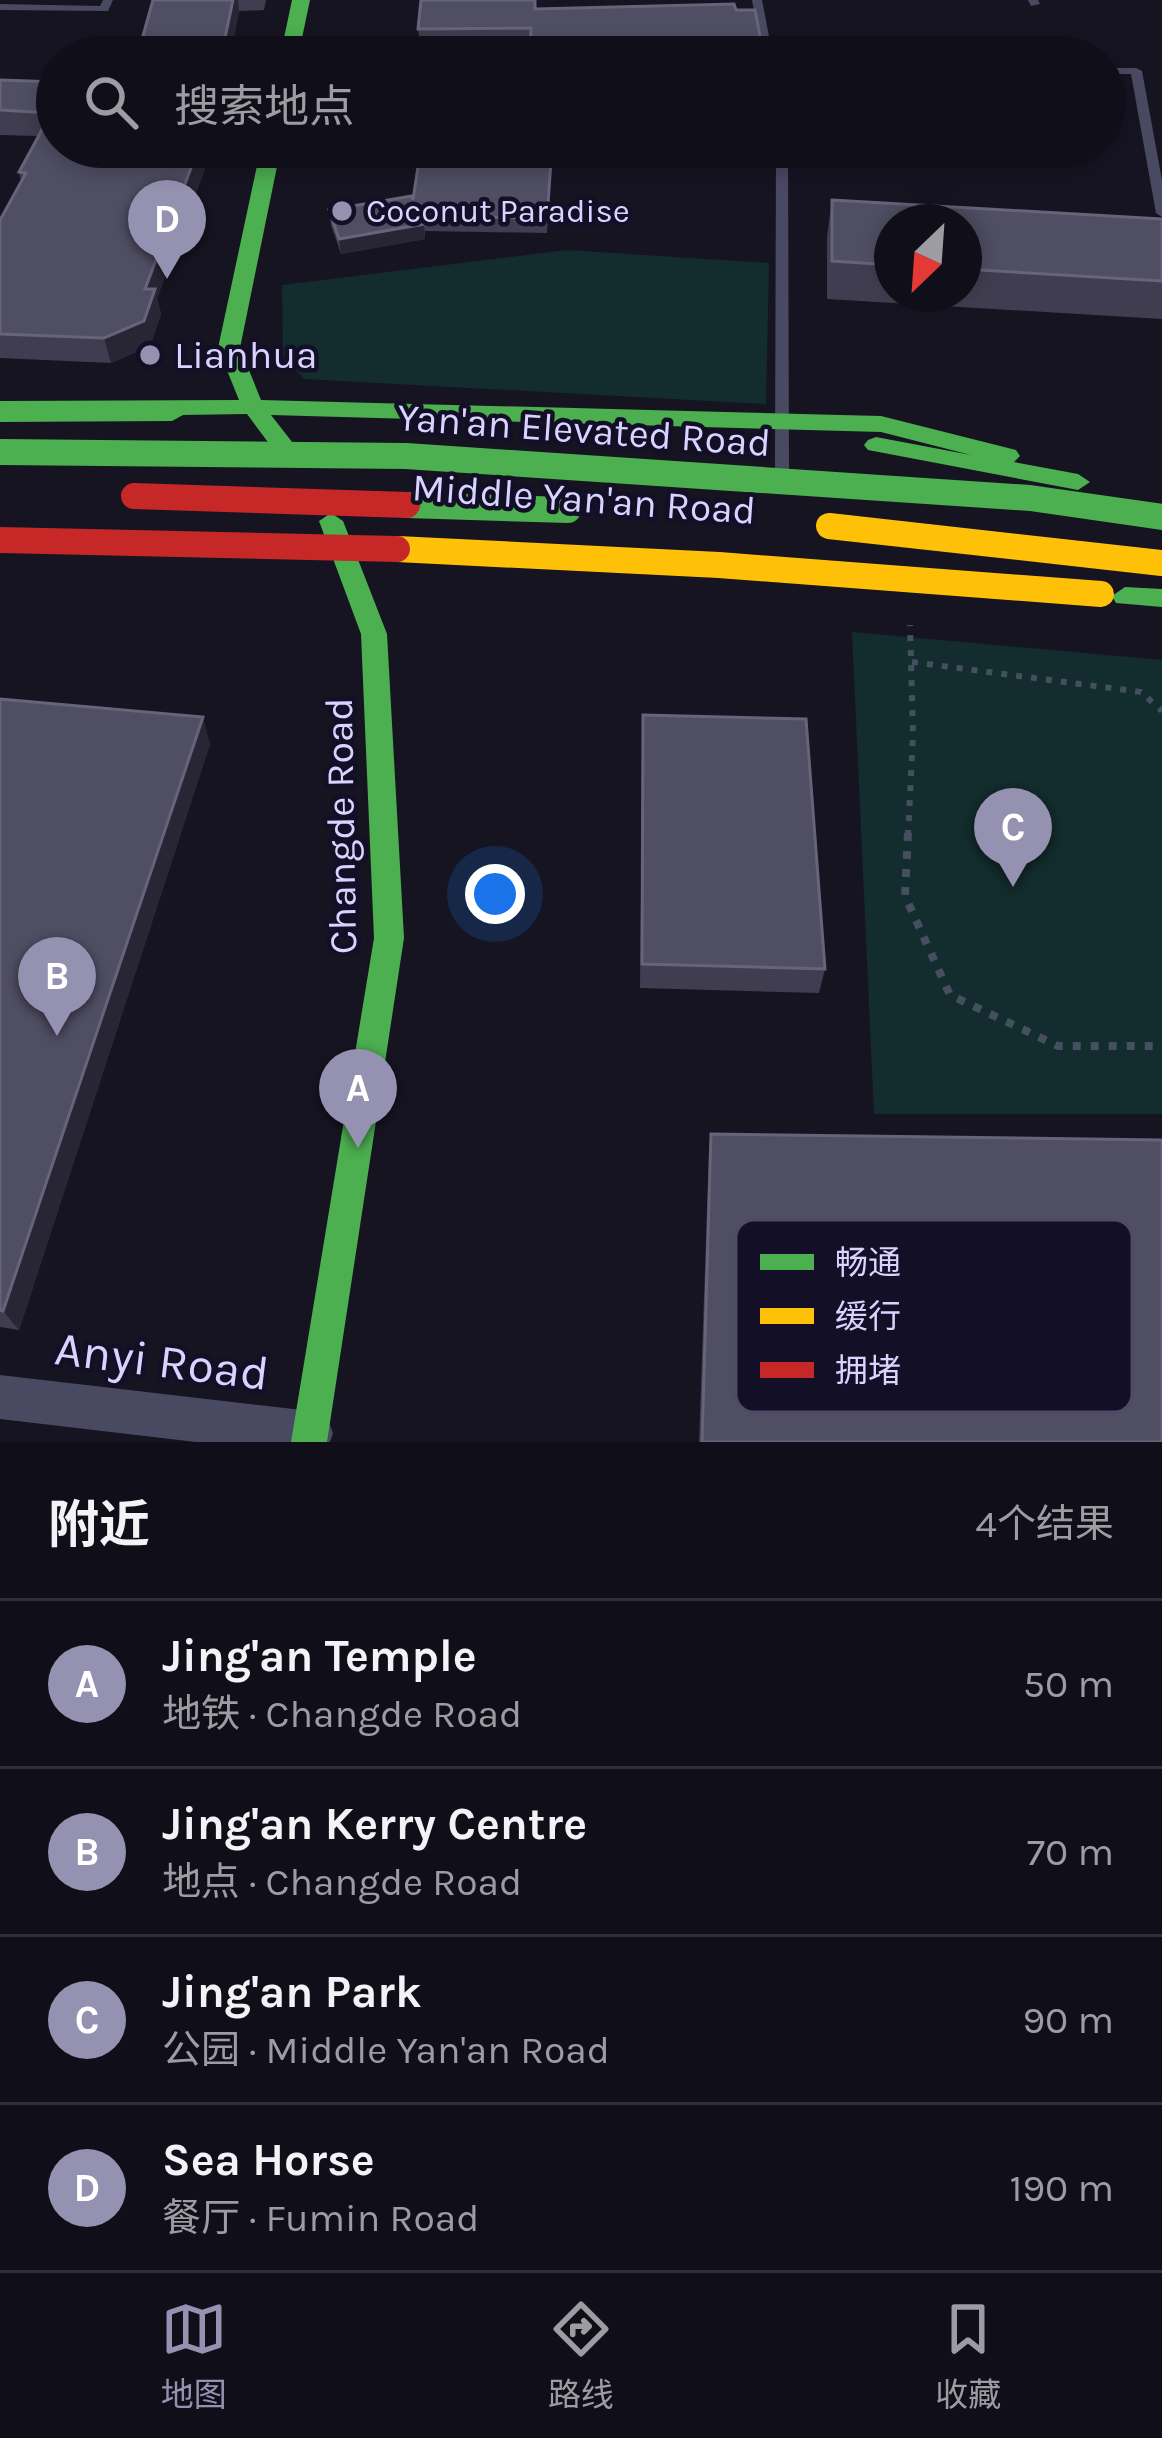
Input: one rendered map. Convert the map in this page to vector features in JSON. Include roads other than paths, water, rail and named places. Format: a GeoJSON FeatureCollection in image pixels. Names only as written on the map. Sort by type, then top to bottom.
{"type":"FeatureCollection","features":[{"type":"Feature","properties":{"kind":"main road"},"geometry":{"type":"LineString","coordinates":[[293,36],[301,0]]}},
{"type":"Feature","properties":{"kind":"main road","name":"Changde Road"},"geometry":{"type":"LineString","coordinates":[[267,168],[229,348],[253,407],[281,441],[332,523],[374,634],[388,938],[310,1437]]}},
{"type":"Feature","properties":{"kind":"main road"},"geometry":{"type":"LineString","coordinates":[[0,411],[253,407],[881,424],[1162,497]]}},
{"type":"Feature","properties":{"kind":"main road"},"geometry":{"type":"LineString","coordinates":[[0,411],[520,423],[876,445],[1162,497]]}},
{"type":"Feature","properties":{"kind":"main road","name":"Middle Yan'an Road"},"geometry":{"type":"LineString","coordinates":[[0,448],[281,441],[782,469],[1162,497]]}},
{"type":"Feature","properties":{"kind":"main road","name":"Yan'an Elevated Road"},"geometry":{"type":"LineString","coordinates":[[0,448],[406,456],[1030,498],[1162,517]]}},
{"type":"Feature","properties":{"kind":"main road","name":"Yan'an Elevated Road"},"geometry":{"type":"LineString","coordinates":[[101,496],[588,511]]}},
{"type":"Feature","properties":{"kind":"main road","name":"Middle Yan'an Road"},"geometry":{"type":"LineString","coordinates":[[0,524],[332,523],[727,546],[1014,571],[1162,594]]}},
{"type":"Feature","properties":{"kind":"main road"},"geometry":{"type":"LineString","coordinates":[[800,524],[1162,562]]}},
{"type":"Feature","properties":{"kind":"main road"},"geometry":{"type":"LineString","coordinates":[[0,540],[533,556],[1124,596],[1162,594]]}},
{"type":"Feature","properties":{"kind":"main road"},"geometry":{"type":"LineString","coordinates":[[0,551],[344,552],[669,575],[909,585],[1162,615]]}},
{"type":"Feature","properties":{"kind":"street","name":"Anyi Road"},"geometry":{"type":"LineString","coordinates":[[0,1397],[310,1437]]}},
{"type":"Feature","properties":{"kind":"lane"},"geometry":{"type":"LineString","coordinates":[[0,7],[104,9],[108,0]]}},
{"type":"Feature","properties":{"kind":"lane"},"geometry":{"type":"LineString","coordinates":[[758,0],[764,36]]}},
{"type":"Feature","properties":{"kind":"lane"},"geometry":{"type":"LineString","coordinates":[[1126,71],[1136,71],[1162,213]]}},
{"type":"Feature","properties":{"kind":"lane"},"geometry":{"type":"LineString","coordinates":[[782,168],[782,469]]}},
{"type":"Feature","properties":{"kind":"place","name":"Coconut Paradise"},"geometry":{"type":"Point","coordinates":[342,211]}},
{"type":"Feature","properties":{"kind":"place","name":"Sea Horse"},"geometry":{"type":"Point","coordinates":[167,279]}},
{"type":"Feature","properties":{"kind":"place","name":"Lianhua"},"geometry":{"type":"Point","coordinates":[150,355]}},
{"type":"Feature","properties":{"kind":"place","name":"Jing'an Park"},"geometry":{"type":"Point","coordinates":[1013,887]}},
{"type":"Feature","properties":{"kind":"place","name":"Jing'an Kerry Centre"},"geometry":{"type":"Point","coordinates":[57,1036]}},
{"type":"Feature","properties":{"kind":"place","name":"Jing'an Temple"},"geometry":{"type":"Point","coordinates":[358,1148]}}]}
